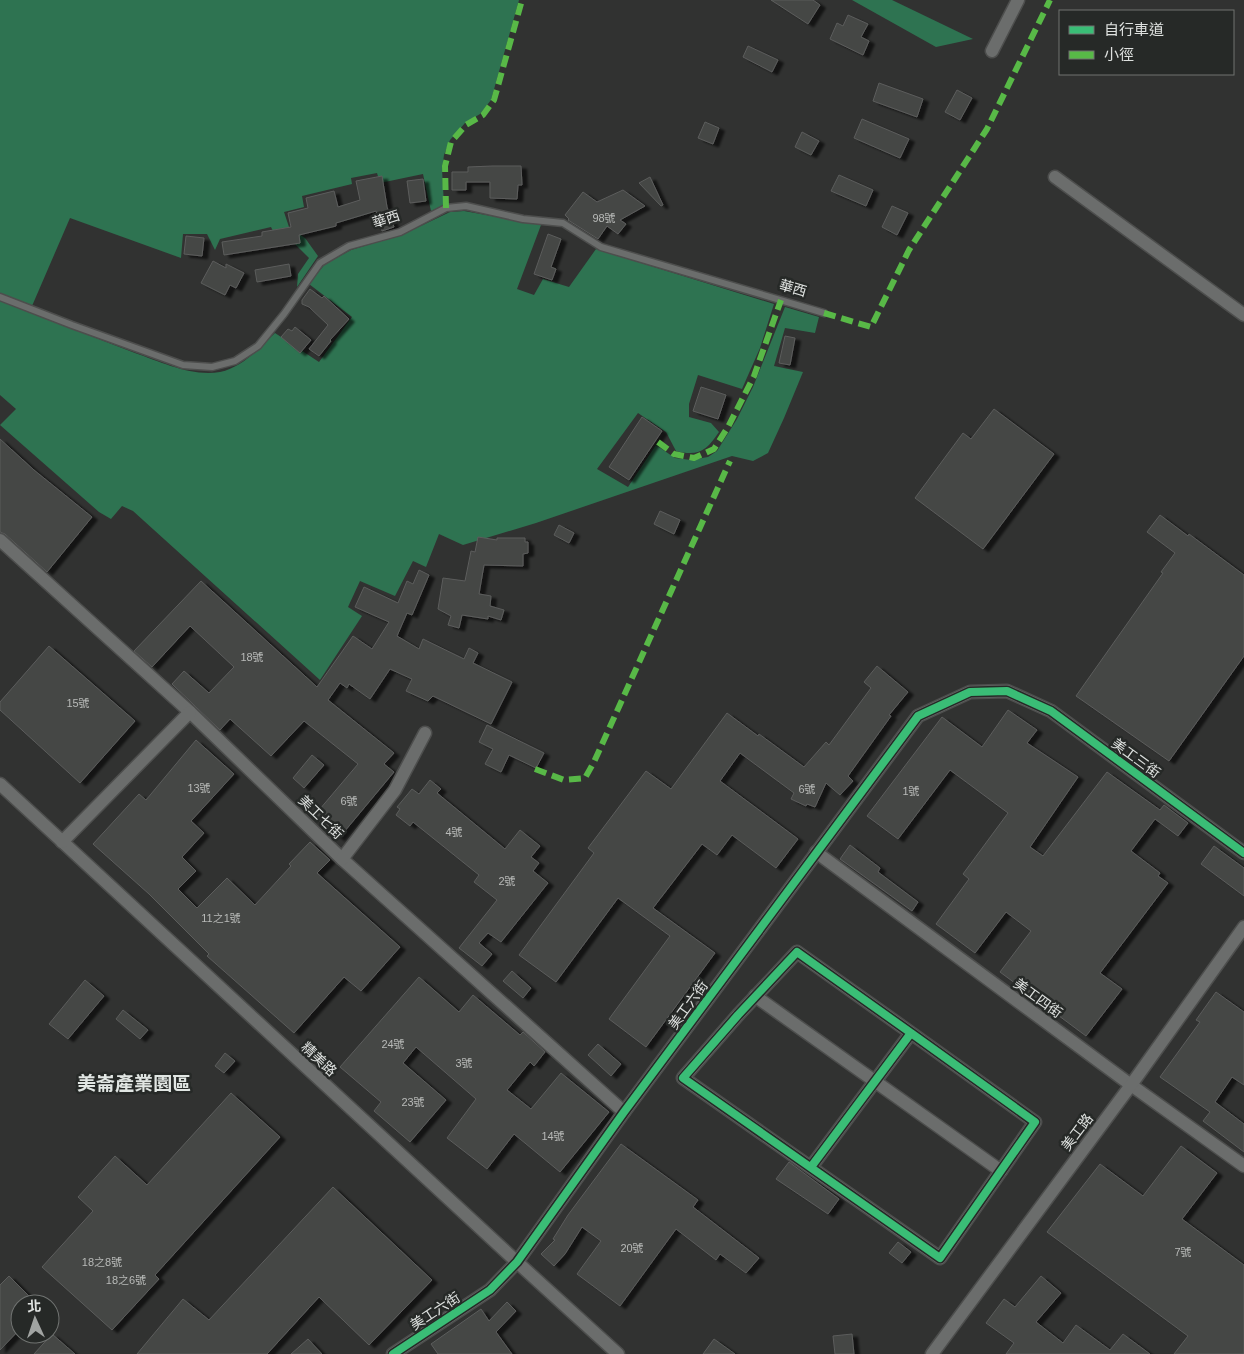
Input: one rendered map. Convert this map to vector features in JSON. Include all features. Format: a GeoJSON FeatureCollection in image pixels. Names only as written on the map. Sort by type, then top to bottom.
{"type":"FeatureCollection","features":[{"type":"Feature","properties":{"kind":"street"},"geometry":{"type":"LineString","coordinates":[[992,50],[1018,0]]}},
{"type":"Feature","properties":{"kind":"street"},"geometry":{"type":"LineString","coordinates":[[1055,177],[1244,315]]}},
{"type":"Feature","properties":{"kind":"street","name":"美工七街"},"geometry":{"type":"LineString","coordinates":[[0,540],[190,712],[342,859],[624,1112]]}},
{"type":"Feature","properties":{"kind":"street","name":"美工六街"},"geometry":{"type":"LineString","coordinates":[[392,1354],[490,1290],[517,1262],[624,1112],[918,716],[970,692],[1007,691]]}},
{"type":"Feature","properties":{"kind":"street","name":"美工三街"},"geometry":{"type":"LineString","coordinates":[[1007,691],[1051,711],[1244,853]]}},
{"type":"Feature","properties":{"kind":"street"},"geometry":{"type":"LineString","coordinates":[[62,842],[190,712]]}},
{"type":"Feature","properties":{"kind":"street"},"geometry":{"type":"LineString","coordinates":[[342,859],[395,790],[425,733]]}},
{"type":"Feature","properties":{"kind":"street","name":"精美路"},"geometry":{"type":"LineString","coordinates":[[0,784],[618,1354]]}},
{"type":"Feature","properties":{"kind":"street","name":"美工四街"},"geometry":{"type":"LineString","coordinates":[[816,852],[1131,1085],[1244,1166]]}},
{"type":"Feature","properties":{"kind":"street","name":"美工路"},"geometry":{"type":"LineString","coordinates":[[932,1354],[1131,1085],[1244,927]]}},
{"type":"Feature","properties":{"kind":"street"},"geometry":{"type":"LineString","coordinates":[[797,952],[1035,1122],[940,1258],[683,1078],[755,996],[797,952]]}},
{"type":"Feature","properties":{"kind":"street"},"geometry":{"type":"LineString","coordinates":[[755,996],[1001,1171]]}},
{"type":"Feature","properties":{"kind":"street"},"geometry":{"type":"LineString","coordinates":[[811,1167],[911,1033]]}},
{"type":"Feature","properties":{"kind":"lane","name":"華西"},"geometry":{"type":"LineString","coordinates":[[0,297],[183,365],[212,367],[235,361],[258,346],[284,314],[320,263],[349,246],[400,232],[446,208],[466,206],[524,218],[564,223],[601,247],[824,313]]}},
{"type":"Feature","properties":{"kind":"green space"},"geometry":{"type":"Polygon","coordinates":[[[0,0],[519,0],[491,100],[480,114],[465,123],[450,140],[444,155],[442,169],[444,205],[431,211],[423,174],[380,183],[377,173],[351,178],[352,184],[302,196],[304,207],[284,212],[289,227],[305,238],[318,256],[297,287],[298,274],[309,258],[295,244],[279,243],[271,227],[220,239],[215,250],[207,234],[183,234],[181,258],[70,218],[32,306],[0,294],[0,0]]]}},
{"type":"Feature","properties":{"kind":"green space"},"geometry":{"type":"Polygon","coordinates":[[[852,0],[892,0],[973,39],[936,47],[852,0]]]}},
{"type":"Feature","properties":{"kind":"green space"},"geometry":{"type":"Polygon","coordinates":[[[464,211],[541,225],[517,289],[534,295],[543,279],[569,287],[596,249],[774,304],[760,348],[742,389],[698,375],[689,404],[689,417],[711,423],[719,432],[706,448],[702,451],[691,453],[676,451],[666,432],[638,413],[597,469],[628,487],[656,445],[675,458],[691,460],[708,457],[717,451],[737,419],[753,387],[785,307],[819,317],[815,333],[785,328],[774,366],[803,372],[768,453],[753,461],[732,456],[536,523],[463,545],[439,534],[426,567],[413,561],[395,596],[360,581],[348,607],[362,616],[320,680],[133,511],[122,506],[111,519],[99,512],[0,425],[16,409],[0,395],[0,300],[135,353],[188,371],[209,373],[228,370],[250,357],[275,333],[319,362],[352,317],[309,284],[325,264],[351,250],[404,234],[450,212],[464,211]]]}},
{"type":"Feature","properties":{"kind":"building"},"geometry":{"type":"Polygon","coordinates":[[[771,0],[813,0],[820,5],[808,24],[771,0]]]}},
{"type":"Feature","properties":{"kind":"building"},"geometry":{"type":"Polygon","coordinates":[[[848,15],[868,24],[861,37],[869,41],[863,55],[830,39],[837,23],[843,26],[848,15]]]}},
{"type":"Feature","properties":{"kind":"building"},"geometry":{"type":"Polygon","coordinates":[[[748,46],[778,60],[772,72],[743,57],[748,46]]]}},
{"type":"Feature","properties":{"kind":"building"},"geometry":{"type":"Polygon","coordinates":[[[879,83],[923,99],[917,117],[873,101],[879,83]]]}},
{"type":"Feature","properties":{"kind":"building"},"geometry":{"type":"Polygon","coordinates":[[[957,90],[972,98],[960,120],[945,112],[957,90]]]}},
{"type":"Feature","properties":{"kind":"building"},"geometry":{"type":"Polygon","coordinates":[[[862,119],[909,139],[900,158],[854,138],[862,119]]]}},
{"type":"Feature","properties":{"kind":"building"},"geometry":{"type":"Polygon","coordinates":[[[705,122],[719,128],[713,144],[698,138],[705,122]]]}},
{"type":"Feature","properties":{"kind":"building"},"geometry":{"type":"Polygon","coordinates":[[[802,132],[819,141],[811,155],[795,147],[802,132]]]}},
{"type":"Feature","properties":{"kind":"building"},"geometry":{"type":"Polygon","coordinates":[[[521,166],[522,185],[518,185],[517,199],[490,198],[490,182],[466,182],[466,190],[452,190],[452,172],[468,172],[468,167],[521,166]]]}},
{"type":"Feature","properties":{"kind":"building"},"geometry":{"type":"Polygon","coordinates":[[[839,175],[873,190],[866,206],[831,191],[839,175]]]}},
{"type":"Feature","properties":{"kind":"building"},"geometry":{"type":"Polygon","coordinates":[[[382,176],[387,207],[394,227],[382,231],[376,211],[336,223],[336,226],[299,235],[300,243],[224,255],[222,242],[262,236],[262,232],[291,227],[288,213],[308,208],[306,198],[334,191],[338,207],[360,200],[356,181],[382,176]]]}},
{"type":"Feature","properties":{"kind":"building"},"geometry":{"type":"Polygon","coordinates":[[[650,177],[663,205],[661,206],[639,183],[650,177]]]}},
{"type":"Feature","properties":{"kind":"building"},"geometry":{"type":"Polygon","coordinates":[[[423,179],[426,201],[410,203],[407,181],[423,179]]]}},
{"type":"Feature","properties":{"kind":"building"},"geometry":{"type":"Polygon","coordinates":[[[623,190],[645,206],[620,220],[626,224],[618,234],[607,226],[598,239],[568,220],[565,215],[583,192],[597,202],[623,190]]]}},
{"type":"Feature","properties":{"kind":"building"},"geometry":{"type":"Polygon","coordinates":[[[892,206],[908,213],[897,235],[882,227],[892,206]]]}},
{"type":"Feature","properties":{"kind":"building"},"geometry":{"type":"Polygon","coordinates":[[[548,234],[561,239],[551,267],[556,269],[552,280],[534,274],[548,234]]]}},
{"type":"Feature","properties":{"kind":"building"},"geometry":{"type":"Polygon","coordinates":[[[186,236],[204,238],[202,256],[184,254],[186,236]]]}},
{"type":"Feature","properties":{"kind":"building"},"geometry":{"type":"Polygon","coordinates":[[[213,261],[226,268],[226,264],[244,273],[236,288],[230,285],[225,295],[201,283],[213,261]]]}},
{"type":"Feature","properties":{"kind":"building"},"geometry":{"type":"Polygon","coordinates":[[[289,264],[291,276],[257,282],[255,270],[289,264]]]}},
{"type":"Feature","properties":{"kind":"building"},"geometry":{"type":"Polygon","coordinates":[[[310,289],[322,298],[324,296],[349,319],[330,340],[319,356],[309,349],[328,325],[309,307],[302,304],[302,300],[310,289]]]}},
{"type":"Feature","properties":{"kind":"building"},"geometry":{"type":"Polygon","coordinates":[[[295,327],[311,340],[300,353],[281,337],[288,329],[292,331],[295,327]]]}},
{"type":"Feature","properties":{"kind":"building"},"geometry":{"type":"Polygon","coordinates":[[[785,336],[795,338],[790,365],[779,363],[785,336]]]}},
{"type":"Feature","properties":{"kind":"building"},"geometry":{"type":"Polygon","coordinates":[[[701,387],[726,395],[718,419],[693,411],[701,387]]]}},
{"type":"Feature","properties":{"kind":"building"},"geometry":{"type":"Polygon","coordinates":[[[994,409],[1054,454],[983,549],[915,498],[963,433],[971,439],[994,409]]]}},
{"type":"Feature","properties":{"kind":"building"},"geometry":{"type":"Polygon","coordinates":[[[642,417],[662,431],[629,480],[609,467],[642,417]]]}},
{"type":"Feature","properties":{"kind":"building"},"geometry":{"type":"Polygon","coordinates":[[[0,439],[34,470],[92,517],[47,572],[5,534],[0,532],[0,439]]]}},
{"type":"Feature","properties":{"kind":"building"},"geometry":{"type":"Polygon","coordinates":[[[660,511],[680,520],[674,534],[654,524],[660,511]]]}},
{"type":"Feature","properties":{"kind":"building"},"geometry":{"type":"Polygon","coordinates":[[[1160,515],[1244,575],[1244,656],[1169,761],[1076,696],[1163,573],[1161,572],[1175,553],[1147,532],[1160,515]]]}},
{"type":"Feature","properties":{"kind":"building"},"geometry":{"type":"Polygon","coordinates":[[[559,525],[574,533],[569,543],[554,535],[559,525]]]}},
{"type":"Feature","properties":{"kind":"building"},"geometry":{"type":"Polygon","coordinates":[[[478,537],[497,540],[497,538],[525,538],[525,542],[528,542],[528,553],[523,554],[523,566],[484,565],[479,594],[491,596],[490,606],[504,610],[501,620],[488,616],[488,619],[462,615],[459,628],[448,625],[451,616],[438,609],[443,578],[465,581],[471,551],[475,552],[478,537]]]}},
{"type":"Feature","properties":{"kind":"building"},"geometry":{"type":"Polygon","coordinates":[[[419,570],[429,575],[412,615],[407,613],[397,636],[419,649],[423,639],[464,659],[469,648],[478,653],[473,663],[512,682],[491,724],[433,696],[428,701],[406,691],[412,679],[390,669],[370,699],[349,684],[347,688],[340,683],[328,700],[394,753],[384,764],[394,772],[339,838],[314,816],[358,764],[304,721],[271,756],[230,719],[220,730],[172,684],[184,671],[209,693],[234,667],[190,626],[152,667],[134,651],[201,581],[317,687],[353,636],[372,649],[389,622],[355,607],[364,587],[398,603],[407,581],[413,584],[419,570]]]}},
{"type":"Feature","properties":{"kind":"building"},"geometry":{"type":"Polygon","coordinates":[[[49,646],[135,721],[80,783],[0,710],[0,702],[49,646]]]}},
{"type":"Feature","properties":{"kind":"building"},"geometry":{"type":"Polygon","coordinates":[[[877,666],[908,692],[889,715],[891,716],[848,776],[853,781],[840,795],[826,783],[815,807],[807,804],[806,806],[791,799],[794,793],[740,753],[720,781],[798,839],[776,868],[732,835],[717,855],[702,844],[653,908],[715,953],[646,1047],[609,1019],[670,936],[618,898],[556,982],[519,955],[594,853],[588,848],[646,771],[671,789],[727,713],[804,767],[826,742],[829,745],[871,688],[864,682],[877,666]]]}},
{"type":"Feature","properties":{"kind":"building"},"geometry":{"type":"Polygon","coordinates":[[[1008,710],[1037,730],[1027,743],[1078,777],[1030,847],[1043,856],[1107,772],[1160,810],[1164,805],[1188,823],[1178,836],[1155,819],[1131,851],[1160,873],[1158,876],[1168,883],[1100,973],[1122,989],[1086,1036],[1000,972],[1031,931],[1006,912],[975,953],[936,924],[969,879],[963,874],[1008,813],[950,770],[898,839],[867,816],[942,717],[982,747],[1008,710]]]}},
{"type":"Feature","properties":{"kind":"building"},"geometry":{"type":"Polygon","coordinates":[[[487,725],[544,753],[536,768],[509,755],[501,772],[485,764],[493,749],[479,742],[487,725]]]}},
{"type":"Feature","properties":{"kind":"building"},"geometry":{"type":"Polygon","coordinates":[[[196,740],[234,774],[191,821],[204,833],[182,857],[196,871],[178,889],[197,908],[227,878],[255,905],[310,842],[330,860],[317,873],[400,947],[361,991],[344,977],[294,1033],[207,956],[209,954],[149,894],[93,844],[139,794],[146,800],[196,740]]]}},
{"type":"Feature","properties":{"kind":"building"},"geometry":{"type":"Polygon","coordinates":[[[312,755],[324,765],[304,788],[293,778],[312,755]]]}},
{"type":"Feature","properties":{"kind":"building"},"geometry":{"type":"Polygon","coordinates":[[[430,780],[441,789],[437,793],[505,849],[520,830],[540,846],[531,857],[539,863],[533,871],[548,883],[501,942],[488,933],[479,943],[492,954],[482,966],[459,948],[497,900],[474,882],[479,875],[413,822],[410,826],[396,815],[400,809],[397,807],[412,789],[419,794],[430,780]]]}},
{"type":"Feature","properties":{"kind":"building"},"geometry":{"type":"Polygon","coordinates":[[[850,845],[880,868],[878,872],[918,902],[912,911],[840,859],[850,845]]]}},
{"type":"Feature","properties":{"kind":"building"},"geometry":{"type":"Polygon","coordinates":[[[1214,846],[1244,868],[1244,896],[1201,864],[1214,846]]]}},
{"type":"Feature","properties":{"kind":"building"},"geometry":{"type":"Polygon","coordinates":[[[512,971],[531,988],[523,998],[503,981],[512,971]]]}},
{"type":"Feature","properties":{"kind":"building"},"geometry":{"type":"Polygon","coordinates":[[[419,977],[459,1012],[473,995],[520,1035],[523,1032],[545,1052],[534,1066],[530,1062],[507,1090],[531,1109],[561,1073],[609,1112],[560,1172],[514,1134],[487,1169],[447,1138],[476,1099],[416,1047],[403,1063],[446,1100],[410,1142],[374,1111],[381,1102],[340,1067],[419,977]]]}},
{"type":"Feature","properties":{"kind":"building"},"geometry":{"type":"Polygon","coordinates":[[[85,980],[104,996],[68,1039],[49,1024],[85,980]]]}},
{"type":"Feature","properties":{"kind":"building"},"geometry":{"type":"Polygon","coordinates":[[[1216,992],[1244,1012],[1244,1085],[1232,1077],[1215,1102],[1244,1124],[1244,1152],[1203,1121],[1210,1112],[1160,1077],[1200,1022],[1196,1020],[1216,992]]]}},
{"type":"Feature","properties":{"kind":"building"},"geometry":{"type":"Polygon","coordinates":[[[123,1010],[148,1030],[140,1039],[116,1019],[123,1010]]]}},
{"type":"Feature","properties":{"kind":"building"},"geometry":{"type":"Polygon","coordinates":[[[598,1044],[621,1064],[611,1076],[588,1055],[598,1044]]]}},
{"type":"Feature","properties":{"kind":"building"},"geometry":{"type":"Polygon","coordinates":[[[225,1053],[235,1061],[224,1073],[215,1066],[225,1053]]]}},
{"type":"Feature","properties":{"kind":"building"},"geometry":{"type":"Polygon","coordinates":[[[231,1093],[280,1137],[155,1275],[159,1279],[112,1330],[42,1267],[93,1211],[78,1197],[115,1156],[147,1185],[231,1093]]]}},
{"type":"Feature","properties":{"kind":"building"},"geometry":{"type":"Polygon","coordinates":[[[621,1144],[698,1200],[693,1207],[759,1258],[746,1273],[720,1254],[716,1260],[676,1229],[620,1306],[577,1274],[601,1241],[582,1227],[565,1254],[554,1266],[541,1254],[555,1240],[553,1239],[568,1215],[621,1144]]]}},
{"type":"Feature","properties":{"kind":"building"},"geometry":{"type":"Polygon","coordinates":[[[1181,1146],[1217,1173],[1182,1219],[1244,1265],[1244,1354],[1174,1354],[1188,1336],[1047,1232],[1100,1164],[1143,1196],[1181,1146]]]}},
{"type":"Feature","properties":{"kind":"building"},"geometry":{"type":"Polygon","coordinates":[[[789,1162],[839,1199],[828,1214],[776,1179],[789,1162]]]}},
{"type":"Feature","properties":{"kind":"building"},"geometry":{"type":"Polygon","coordinates":[[[333,1187],[432,1280],[369,1345],[319,1297],[267,1354],[137,1354],[183,1299],[209,1320],[333,1187]]]}},
{"type":"Feature","properties":{"kind":"building"},"geometry":{"type":"Polygon","coordinates":[[[898,1242],[911,1252],[902,1263],[889,1253],[898,1242]]]}},
{"type":"Feature","properties":{"kind":"building"},"geometry":{"type":"Polygon","coordinates":[[[9,1276],[27,1294],[10,1294],[10,1340],[0,1350],[0,1285],[9,1276]]]}},
{"type":"Feature","properties":{"kind":"building"},"geometry":{"type":"Polygon","coordinates":[[[1041,1276],[1061,1293],[1036,1322],[1063,1343],[1076,1325],[1110,1350],[1123,1334],[1150,1354],[1006,1354],[1014,1343],[986,1323],[1004,1299],[1015,1307],[1041,1276]]]}},
{"type":"Feature","properties":{"kind":"building"},"geometry":{"type":"Polygon","coordinates":[[[507,1302],[516,1311],[496,1332],[512,1354],[438,1354],[431,1344],[481,1309],[489,1321],[507,1302]]]}},
{"type":"Feature","properties":{"kind":"building"},"geometry":{"type":"Polygon","coordinates":[[[852,1334],[854,1354],[835,1354],[833,1336],[852,1334]]]}},
{"type":"Feature","properties":{"kind":"building"},"geometry":{"type":"Polygon","coordinates":[[[308,1339],[322,1354],[291,1354],[308,1339]]]}},
{"type":"Feature","properties":{"kind":"building"},"geometry":{"type":"Polygon","coordinates":[[[714,1339],[735,1354],[703,1354],[714,1339]]]}},
{"type":"Feature","properties":{"kind":"building"},"geometry":{"type":"Polygon","coordinates":[[[60,1341],[75,1354],[34,1354],[43,1344],[60,1344],[60,1341]]]}},
{"type":"Feature","properties":{"kind":"marked path"},"geometry":{"type":"LineString","coordinates":[[446,208],[445,166],[451,142],[466,125],[483,115],[494,100],[522,0]]}},
{"type":"Feature","properties":{"kind":"marked path"},"geometry":{"type":"LineString","coordinates":[[824,313],[871,327],[909,250],[987,129],[1050,0]]}},
{"type":"Feature","properties":{"kind":"marked path"},"geometry":{"type":"LineString","coordinates":[[658,442],[674,454],[694,458],[714,449],[728,427],[754,376],[781,300]]}},
{"type":"Feature","properties":{"kind":"marked path"},"geometry":{"type":"LineString","coordinates":[[535,769],[564,780],[585,778],[594,762],[730,461]]}},
{"type":"Feature","properties":{"kind":"cycle path"},"geometry":{"type":"LineString","coordinates":[[393,1354],[490,1290],[517,1262],[624,1112],[918,716],[970,692],[1007,691],[1051,711],[1244,853]]}},
{"type":"Feature","properties":{"kind":"cycle path"},"geometry":{"type":"LineString","coordinates":[[811,1167],[911,1033],[1035,1122],[940,1258],[683,1078],[797,952],[911,1033]]}},
{"type":"Feature","properties":{"kind":"district","name":"美崙產業園區"},"geometry":{"type":"Point","coordinates":[134,1083]}}]}
